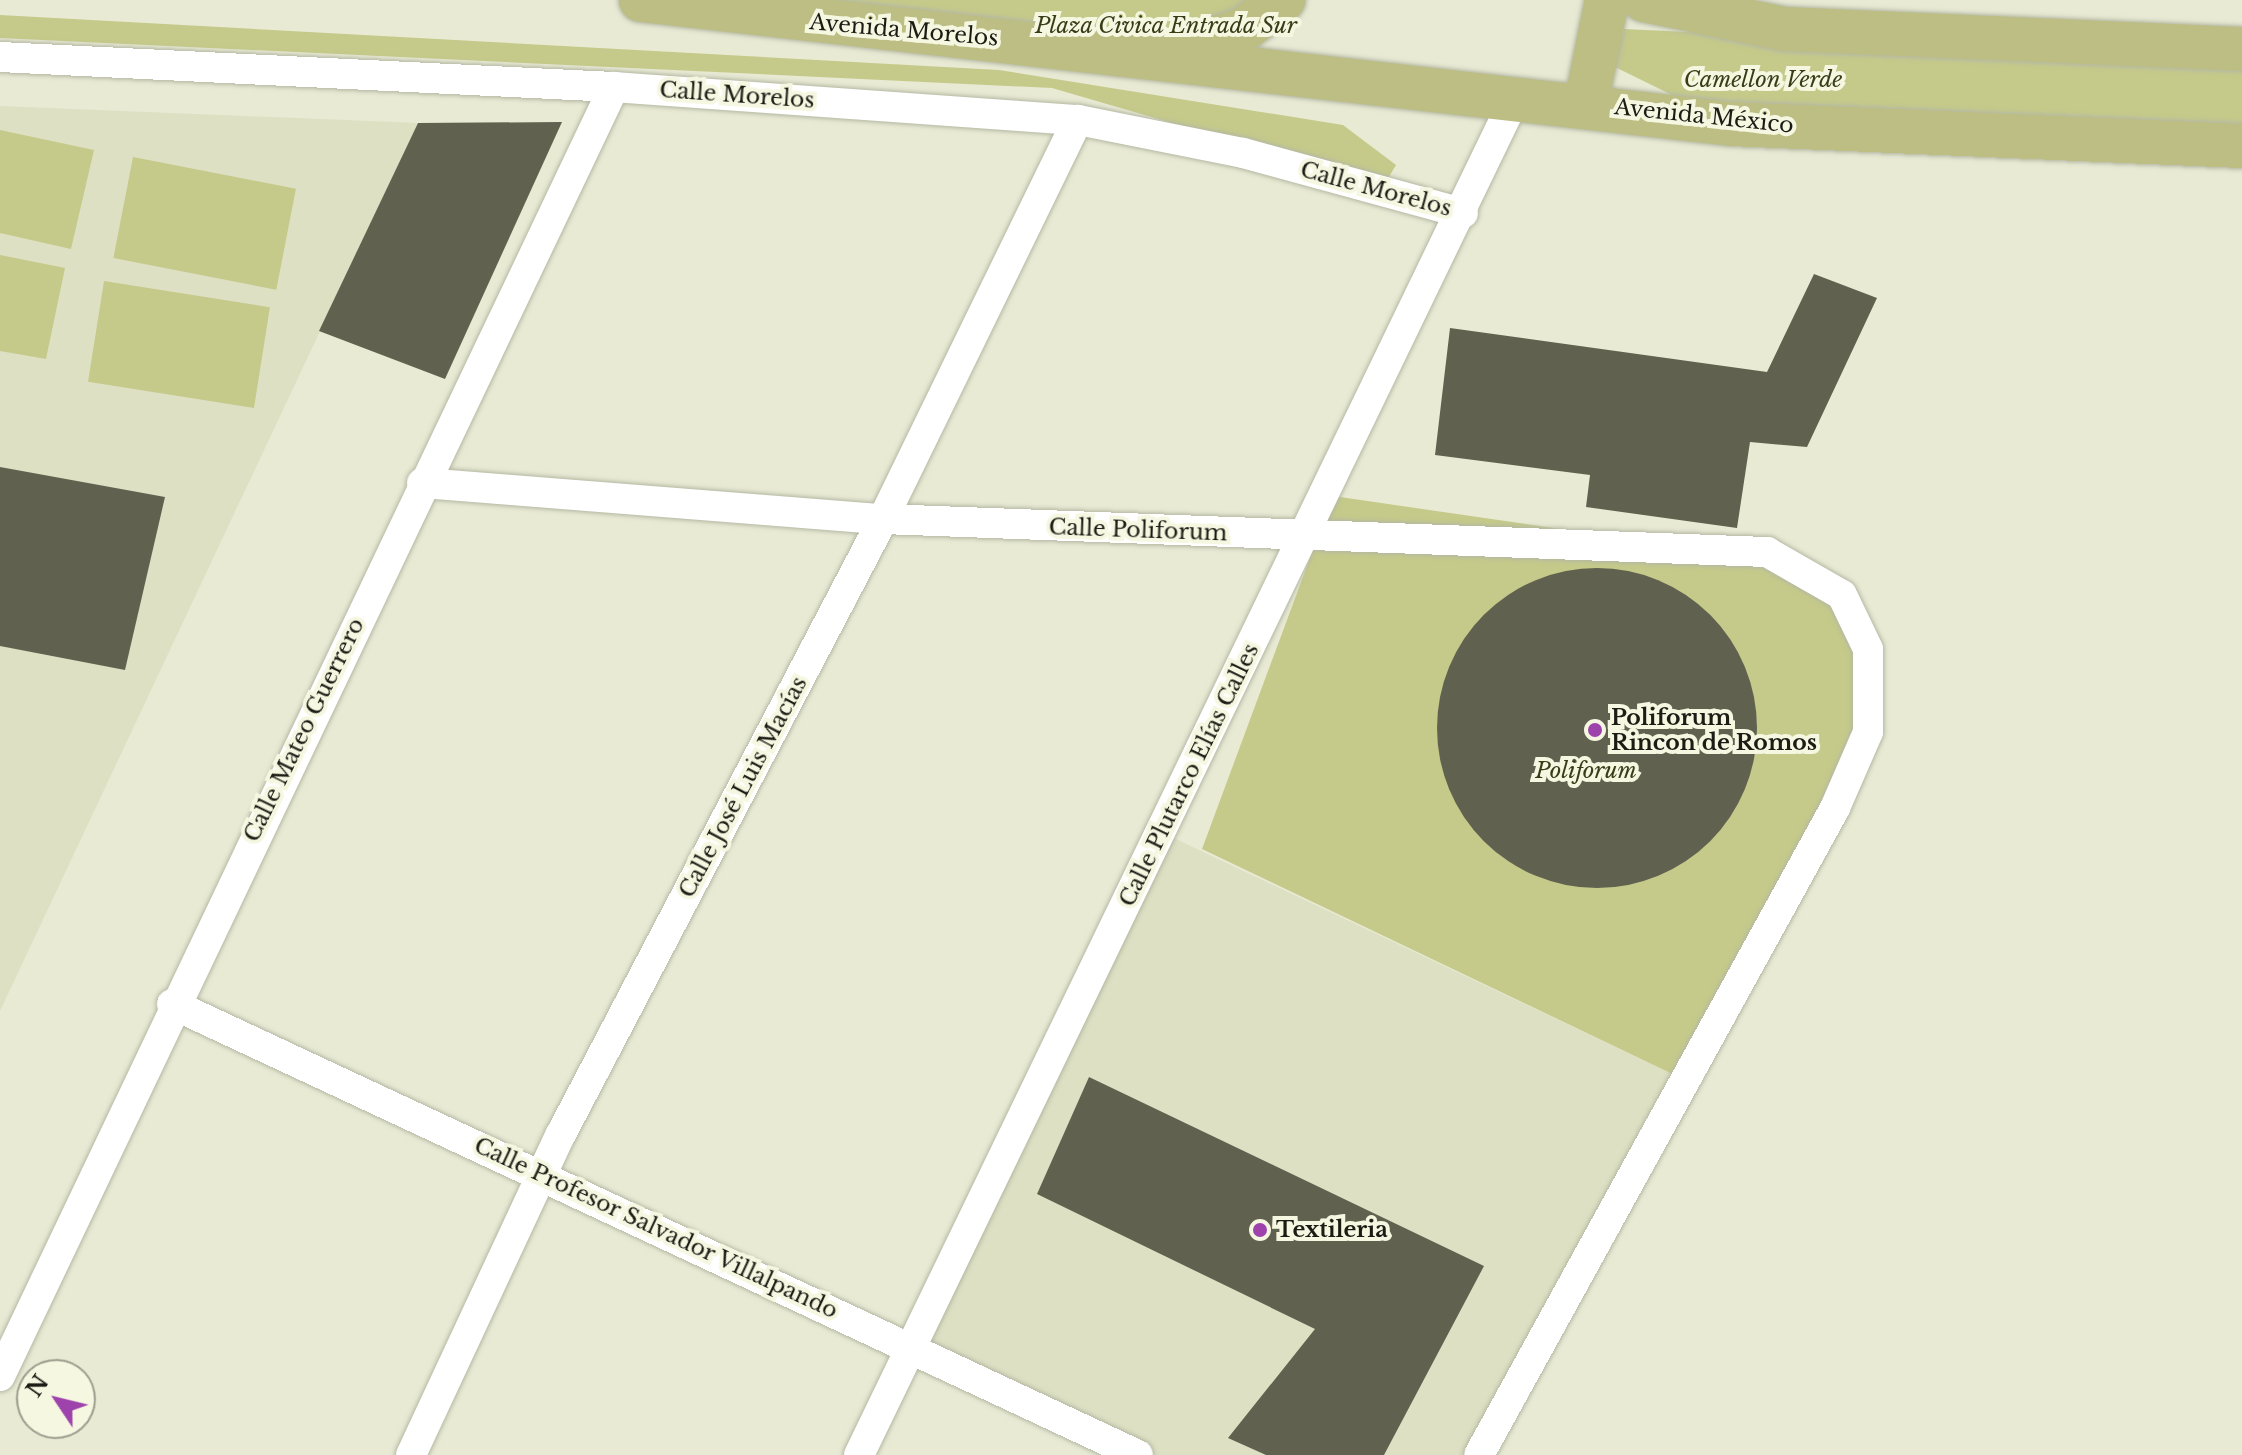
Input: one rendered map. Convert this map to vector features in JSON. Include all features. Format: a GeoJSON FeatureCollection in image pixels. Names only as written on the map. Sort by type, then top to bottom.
{"type":"FeatureCollection","features":[{"type":"Feature","properties":{"kind":"main road","name":"Avenida Morelos"},"geometry":{"type":"LineString","coordinates":[[641,0],[1168,55]]}},
{"type":"Feature","properties":{"kind":"main road"},"geometry":{"type":"LineString","coordinates":[[1168,55],[1244,29],[1283,0]]}},
{"type":"Feature","properties":{"kind":"main road"},"geometry":{"type":"LineString","coordinates":[[1586,104],[1607,0]]}},
{"type":"Feature","properties":{"kind":"main road"},"geometry":{"type":"LineString","coordinates":[[1644,0],[1785,29],[2242,49]]}},
{"type":"Feature","properties":{"kind":"main road","name":"Avenida México"},"geometry":{"type":"LineString","coordinates":[[1168,55],[1517,94],[1731,124],[2242,146]]}},
{"type":"Feature","properties":{"kind":"street","name":"Calle Morelos"},"geometry":{"type":"LineString","coordinates":[[0,57],[614,87],[1078,120],[1243,153],[1463,213]]}},
{"type":"Feature","properties":{"kind":"street","name":"Calle Mateo Guerrero"},"geometry":{"type":"LineString","coordinates":[[0,1376],[172,1004],[614,87]]}},
{"type":"Feature","properties":{"kind":"street","name":"Calle Plutarco Elías Calles"},"geometry":{"type":"LineString","coordinates":[[859,1455],[1463,213],[1517,94]]}},
{"type":"Feature","properties":{"kind":"street","name":"Calle José Luis Macías"},"geometry":{"type":"LineString","coordinates":[[411,1455],[543,1173],[883,519],[1078,120]]}},
{"type":"Feature","properties":{"kind":"street","name":"Calle Poliforum"},"geometry":{"type":"LineString","coordinates":[[422,483],[883,519],[1305,538],[1767,552],[1842,595],[1868,649],[1868,732],[1835,808],[1479,1455]]}},
{"type":"Feature","properties":{"kind":"street","name":"Calle Profesor Salvador Villalpando"},"geometry":{"type":"LineString","coordinates":[[172,1004],[543,1173],[1138,1455]]}},
{"type":"Feature","properties":{"kind":"shaded area"},"geometry":{"type":"Polygon","coordinates":[[[0,106],[418,123],[0,1011],[0,106]]]}},
{"type":"Feature","properties":{"kind":"shaded area"},"geometry":{"type":"Polygon","coordinates":[[[1161,832],[1685,1080],[1479,1455],[1138,1455],[910,1347],[1161,832]]]}},
{"type":"Feature","properties":{"kind":"green space","name":"Plaza Civica Entrada Sur"},"geometry":{"type":"Polygon","coordinates":[[[641,0],[1283,0],[1168,55],[641,0]]]}},
{"type":"Feature","properties":{"kind":"green space"},"geometry":{"type":"Polygon","coordinates":[[[0,15],[999,70],[1343,125],[1396,165],[1384,185],[1052,88],[0,38],[0,15]]]}},
{"type":"Feature","properties":{"kind":"green space","name":"Camellon Verde"},"geometry":{"type":"Polygon","coordinates":[[[1624,29],[2242,58],[2242,146],[1731,124],[1613,66],[1624,29]]]}},
{"type":"Feature","properties":{"kind":"green space"},"geometry":{"type":"Polygon","coordinates":[[[0,130],[94,150],[71,249],[0,233],[0,130]]]}},
{"type":"Feature","properties":{"kind":"green space"},"geometry":{"type":"Polygon","coordinates":[[[133,157],[296,189],[276,290],[113,258],[133,157]]]}},
{"type":"Feature","properties":{"kind":"green space"},"geometry":{"type":"Polygon","coordinates":[[[0,255],[65,268],[46,359],[0,351],[0,255]]]}},
{"type":"Feature","properties":{"kind":"green space"},"geometry":{"type":"Polygon","coordinates":[[[104,281],[270,307],[254,408],[88,382],[104,281]]]}},
{"type":"Feature","properties":{"kind":"green space","name":"Poliforum"},"geometry":{"type":"Polygon","coordinates":[[[1333,496],[1794,563],[1842,595],[1868,732],[1685,1080],[1202,849],[1333,496]]]}},
{"type":"Feature","properties":{"kind":"building"},"geometry":{"type":"Polygon","coordinates":[[[562,122],[445,379],[319,331],[418,123],[562,122]]]}},
{"type":"Feature","properties":{"kind":"building"},"geometry":{"type":"Polygon","coordinates":[[[1814,274],[1877,298],[1807,447],[1750,442],[1737,528],[1586,507],[1590,475],[1435,455],[1450,328],[1767,372],[1814,274]]]}},
{"type":"Feature","properties":{"kind":"building"},"geometry":{"type":"Polygon","coordinates":[[[0,467],[165,497],[125,670],[0,646],[0,467]]]}},
{"type":"Feature","properties":{"kind":"building","name":"Poliforum Rincon de Romos"},"geometry":{"type":"Polygon","coordinates":[[[1597,568],[1643,575],[1658,581],[1686,595],[1710,615],[1730,639],[1744,667],[1750,682],[1757,728],[1750,774],[1744,789],[1730,817],[1710,841],[1686,861],[1658,875],[1643,881],[1597,888],[1551,881],[1536,875],[1508,861],[1484,841],[1464,817],[1450,789],[1444,774],[1437,728],[1444,682],[1450,667],[1464,639],[1484,615],[1508,595],[1536,581],[1551,575],[1597,568]]]}},
{"type":"Feature","properties":{"kind":"building","name":"Textileria"},"geometry":{"type":"Polygon","coordinates":[[[1089,1077],[1484,1266],[1384,1455],[1266,1455],[1228,1438],[1315,1329],[1037,1194],[1089,1077]]]}},
{"type":"Feature","properties":{"kind":"place","name":"Poliforum Rincon de Romos"},"geometry":{"type":"Point","coordinates":[1595,730]}},
{"type":"Feature","properties":{"kind":"place","name":"Textileria"},"geometry":{"type":"Point","coordinates":[1260,1230]}}]}
